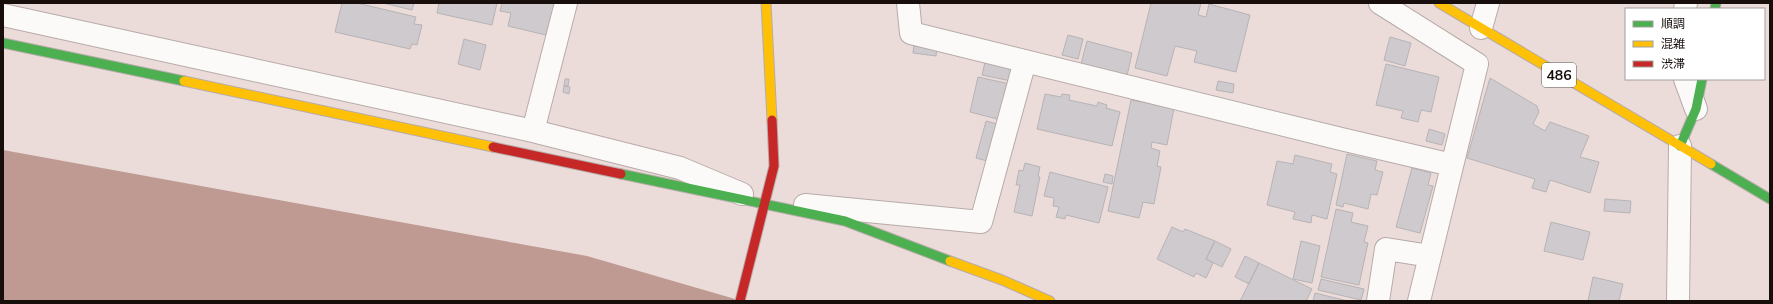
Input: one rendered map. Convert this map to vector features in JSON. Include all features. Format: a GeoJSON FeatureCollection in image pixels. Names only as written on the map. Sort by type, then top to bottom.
{"type":"FeatureCollection","features":[{"type":"Feature","properties":{"kind":"main road"},"geometry":{"type":"LineString","coordinates":[[740,301],[774,166],[766,3]]}},
{"type":"Feature","properties":{"kind":"main road","name":"486"},"geometry":{"type":"LineString","coordinates":[[1439,3],[1770,199]]}},
{"type":"Feature","properties":{"kind":"main road"},"geometry":{"type":"LineString","coordinates":[[3,44],[801,211],[853,224],[1002,280],[1050,301]]}},
{"type":"Feature","properties":{"kind":"main road"},"geometry":{"type":"LineString","coordinates":[[1680,146],[1696,109],[1702,80]]}},
{"type":"Feature","properties":{"kind":"street"},"geometry":{"type":"LineString","coordinates":[[533,131],[566,3]]}},
{"type":"Feature","properties":{"kind":"street"},"geometry":{"type":"LineString","coordinates":[[908,3],[911,33],[1452,165]]}},
{"type":"Feature","properties":{"kind":"street"},"geometry":{"type":"LineString","coordinates":[[1380,3],[1477,64],[1419,301]]}},
{"type":"Feature","properties":{"kind":"street"},"geometry":{"type":"LineString","coordinates":[[1481,28],[1488,3]]}},
{"type":"Feature","properties":{"kind":"street"},"geometry":{"type":"LineString","coordinates":[[3,16],[533,131],[680,168],[764,203]]}},
{"type":"Feature","properties":{"kind":"street"},"geometry":{"type":"LineString","coordinates":[[801,211],[805,204],[981,222],[1025,61]]}},
{"type":"Feature","properties":{"kind":"street"},"geometry":{"type":"LineString","coordinates":[[1685,80],[1696,109]]}},
{"type":"Feature","properties":{"kind":"street"},"geometry":{"type":"LineString","coordinates":[[1678,301],[1680,146]]}},
{"type":"Feature","properties":{"kind":"street"},"geometry":{"type":"LineString","coordinates":[[1378,301],[1386,249],[1430,256]]}},
{"type":"Feature","properties":{"kind":"shaded area"},"geometry":{"type":"Polygon","coordinates":[[[3,150],[587,256],[742,301],[3,301],[3,150]]]}},
{"type":"Feature","properties":{"kind":"building"},"geometry":{"type":"Polygon","coordinates":[[[342,3],[357,3],[416,17],[414,24],[422,25],[417,45],[412,44],[410,49],[335,32],[342,3]]]}},
{"type":"Feature","properties":{"kind":"building"},"geometry":{"type":"Polygon","coordinates":[[[383,3],[414,3],[412,10],[383,3]]]}},
{"type":"Feature","properties":{"kind":"building"},"geometry":{"type":"Polygon","coordinates":[[[439,3],[497,3],[492,25],[437,13],[439,3]]]}},
{"type":"Feature","properties":{"kind":"building"},"geometry":{"type":"Polygon","coordinates":[[[502,3],[558,3],[550,36],[508,26],[511,13],[500,11],[502,3]]]}},
{"type":"Feature","properties":{"kind":"building"},"geometry":{"type":"Polygon","coordinates":[[[1151,3],[1201,3],[1198,15],[1206,17],[1209,4],[1250,15],[1236,72],[1194,62],[1197,51],[1175,46],[1167,76],[1135,68],[1151,3]]]}},
{"type":"Feature","properties":{"kind":"building"},"geometry":{"type":"Polygon","coordinates":[[[1068,35],[1083,39],[1078,59],[1062,55],[1068,35]]]}},
{"type":"Feature","properties":{"kind":"building"},"geometry":{"type":"Polygon","coordinates":[[[1390,37],[1411,43],[1405,66],[1384,60],[1390,37]]]}},
{"type":"Feature","properties":{"kind":"building"},"geometry":{"type":"Polygon","coordinates":[[[464,39],[486,45],[480,70],[458,64],[464,39]]]}},
{"type":"Feature","properties":{"kind":"building"},"geometry":{"type":"Polygon","coordinates":[[[1087,41],[1132,53],[1127,76],[1081,64],[1087,41]]]}},
{"type":"Feature","properties":{"kind":"building"},"geometry":{"type":"Polygon","coordinates":[[[914,44],[937,46],[936,56],[913,53],[914,44]]]}},
{"type":"Feature","properties":{"kind":"building"},"geometry":{"type":"Polygon","coordinates":[[[986,58],[1014,64],[1011,81],[982,75],[986,58]]]}},
{"type":"Feature","properties":{"kind":"building"},"geometry":{"type":"Polygon","coordinates":[[[1386,64],[1439,77],[1431,112],[1421,110],[1418,122],[1401,118],[1403,111],[1376,105],[1386,64]]]}},
{"type":"Feature","properties":{"kind":"building"},"geometry":{"type":"Polygon","coordinates":[[[978,77],[1010,84],[1001,120],[970,112],[978,77]]]}},
{"type":"Feature","properties":{"kind":"building"},"geometry":{"type":"Polygon","coordinates":[[[1490,78],[1537,106],[1539,112],[1533,124],[1545,131],[1550,122],[1589,136],[1580,157],[1599,162],[1590,193],[1550,180],[1546,192],[1532,188],[1535,179],[1467,158],[1490,78]]]}},
{"type":"Feature","properties":{"kind":"building"},"geometry":{"type":"Polygon","coordinates":[[[565,79],[569,79],[568,86],[564,86],[565,79]]]}},
{"type":"Feature","properties":{"kind":"building"},"geometry":{"type":"Polygon","coordinates":[[[1218,81],[1234,84],[1233,93],[1216,90],[1218,81]]]}},
{"type":"Feature","properties":{"kind":"building"},"geometry":{"type":"Polygon","coordinates":[[[564,86],[570,87],[569,94],[563,92],[564,86]]]}},
{"type":"Feature","properties":{"kind":"building"},"geometry":{"type":"Polygon","coordinates":[[[1045,94],[1061,97],[1062,94],[1070,95],[1069,100],[1097,106],[1098,102],[1107,105],[1106,108],[1120,112],[1112,146],[1037,129],[1045,94]]]}},
{"type":"Feature","properties":{"kind":"building"},"geometry":{"type":"Polygon","coordinates":[[[1131,100],[1174,108],[1167,145],[1152,142],[1151,148],[1160,151],[1157,166],[1161,167],[1154,204],[1143,202],[1139,218],[1108,211],[1131,100]]]}},
{"type":"Feature","properties":{"kind":"building"},"geometry":{"type":"Polygon","coordinates":[[[986,121],[1001,125],[991,162],[976,158],[986,121]]]}},
{"type":"Feature","properties":{"kind":"building"},"geometry":{"type":"Polygon","coordinates":[[[1429,129],[1445,134],[1442,145],[1426,141],[1429,129]]]}},
{"type":"Feature","properties":{"kind":"building"},"geometry":{"type":"Polygon","coordinates":[[[1347,154],[1377,161],[1375,170],[1383,172],[1377,195],[1371,194],[1368,209],[1344,203],[1343,207],[1336,205],[1347,154]]]}},
{"type":"Feature","properties":{"kind":"building"},"geometry":{"type":"Polygon","coordinates":[[[1295,155],[1332,164],[1330,172],[1337,174],[1327,219],[1312,215],[1311,223],[1293,219],[1295,212],[1267,205],[1277,161],[1293,164],[1295,155]]]}},
{"type":"Feature","properties":{"kind":"building"},"geometry":{"type":"Polygon","coordinates":[[[1025,163],[1040,167],[1038,176],[1040,177],[1032,216],[1014,212],[1020,185],[1016,185],[1019,170],[1023,171],[1025,163]]]}},
{"type":"Feature","properties":{"kind":"building"},"geometry":{"type":"Polygon","coordinates":[[[1412,168],[1431,173],[1428,185],[1433,186],[1420,233],[1396,227],[1412,168]]]}},
{"type":"Feature","properties":{"kind":"building"},"geometry":{"type":"Polygon","coordinates":[[[1050,172],[1108,187],[1099,223],[1066,215],[1065,219],[1056,217],[1059,207],[1053,206],[1054,198],[1044,196],[1050,172]]]}},
{"type":"Feature","properties":{"kind":"building"},"geometry":{"type":"Polygon","coordinates":[[[1105,174],[1113,176],[1112,184],[1103,182],[1105,174]]]}},
{"type":"Feature","properties":{"kind":"building"},"geometry":{"type":"Polygon","coordinates":[[[1605,199],[1631,201],[1630,213],[1604,211],[1605,199]]]}},
{"type":"Feature","properties":{"kind":"building"},"geometry":{"type":"Polygon","coordinates":[[[1336,209],[1353,213],[1351,222],[1368,226],[1364,242],[1368,243],[1359,285],[1321,277],[1336,209]]]}},
{"type":"Feature","properties":{"kind":"building"},"geometry":{"type":"Polygon","coordinates":[[[1551,222],[1590,232],[1583,260],[1544,251],[1551,222]]]}},
{"type":"Feature","properties":{"kind":"building"},"geometry":{"type":"Polygon","coordinates":[[[1172,227],[1183,232],[1185,229],[1215,241],[1206,259],[1213,263],[1206,278],[1196,273],[1194,277],[1157,259],[1172,227]]]}},
{"type":"Feature","properties":{"kind":"building"},"geometry":{"type":"Polygon","coordinates":[[[1215,241],[1231,249],[1222,267],[1206,259],[1215,241]]]}},
{"type":"Feature","properties":{"kind":"building"},"geometry":{"type":"Polygon","coordinates":[[[1301,241],[1320,246],[1312,283],[1293,279],[1301,241]]]}},
{"type":"Feature","properties":{"kind":"building"},"geometry":{"type":"Polygon","coordinates":[[[1245,256],[1259,263],[1249,284],[1235,277],[1245,256]]]}},
{"type":"Feature","properties":{"kind":"building"},"geometry":{"type":"Polygon","coordinates":[[[1259,263],[1312,289],[1306,301],[1240,301],[1259,263]]]}},
{"type":"Feature","properties":{"kind":"building"},"geometry":{"type":"Polygon","coordinates":[[[1593,277],[1623,284],[1619,301],[1588,301],[1593,277]]]}},
{"type":"Feature","properties":{"kind":"building"},"geometry":{"type":"Polygon","coordinates":[[[1321,279],[1364,289],[1361,300],[1318,290],[1321,279]]]}},
{"type":"Feature","properties":{"kind":"building"},"geometry":{"type":"Polygon","coordinates":[[[1315,293],[1348,301],[1313,301],[1315,293]]]}},
{"type":"Feature","properties":{"kind":"traffic: fast"},"geometry":{"type":"LineString","coordinates":[[1715,8],[1716,3]]}},
{"type":"Feature","properties":{"kind":"traffic: fast"},"geometry":{"type":"LineString","coordinates":[[3,43],[184,81]]}},
{"type":"Feature","properties":{"kind":"traffic: fast"},"geometry":{"type":"LineString","coordinates":[[1680,146],[1696,109],[1702,80]]}},
{"type":"Feature","properties":{"kind":"traffic: fast"},"geometry":{"type":"LineString","coordinates":[[1711,164],[1770,199]]}},
{"type":"Feature","properties":{"kind":"traffic: fast"},"geometry":{"type":"LineString","coordinates":[[621,174],[845,221],[950,261]]}},
{"type":"Feature","properties":{"kind":"traffic: slow"},"geometry":{"type":"LineString","coordinates":[[766,3],[772,120]]}},
{"type":"Feature","properties":{"kind":"traffic: slow"},"geometry":{"type":"LineString","coordinates":[[1439,3],[1711,164]]}},
{"type":"Feature","properties":{"kind":"traffic: slow"},"geometry":{"type":"LineString","coordinates":[[184,81],[493,147]]}},
{"type":"Feature","properties":{"kind":"traffic: slow"},"geometry":{"type":"LineString","coordinates":[[950,261],[1002,280],[1050,301]]}},
{"type":"Feature","properties":{"kind":"traffic: jam"},"geometry":{"type":"LineString","coordinates":[[740,301],[774,166],[772,120]]}},
{"type":"Feature","properties":{"kind":"traffic: jam"},"geometry":{"type":"LineString","coordinates":[[493,147],[621,174]]}}]}
